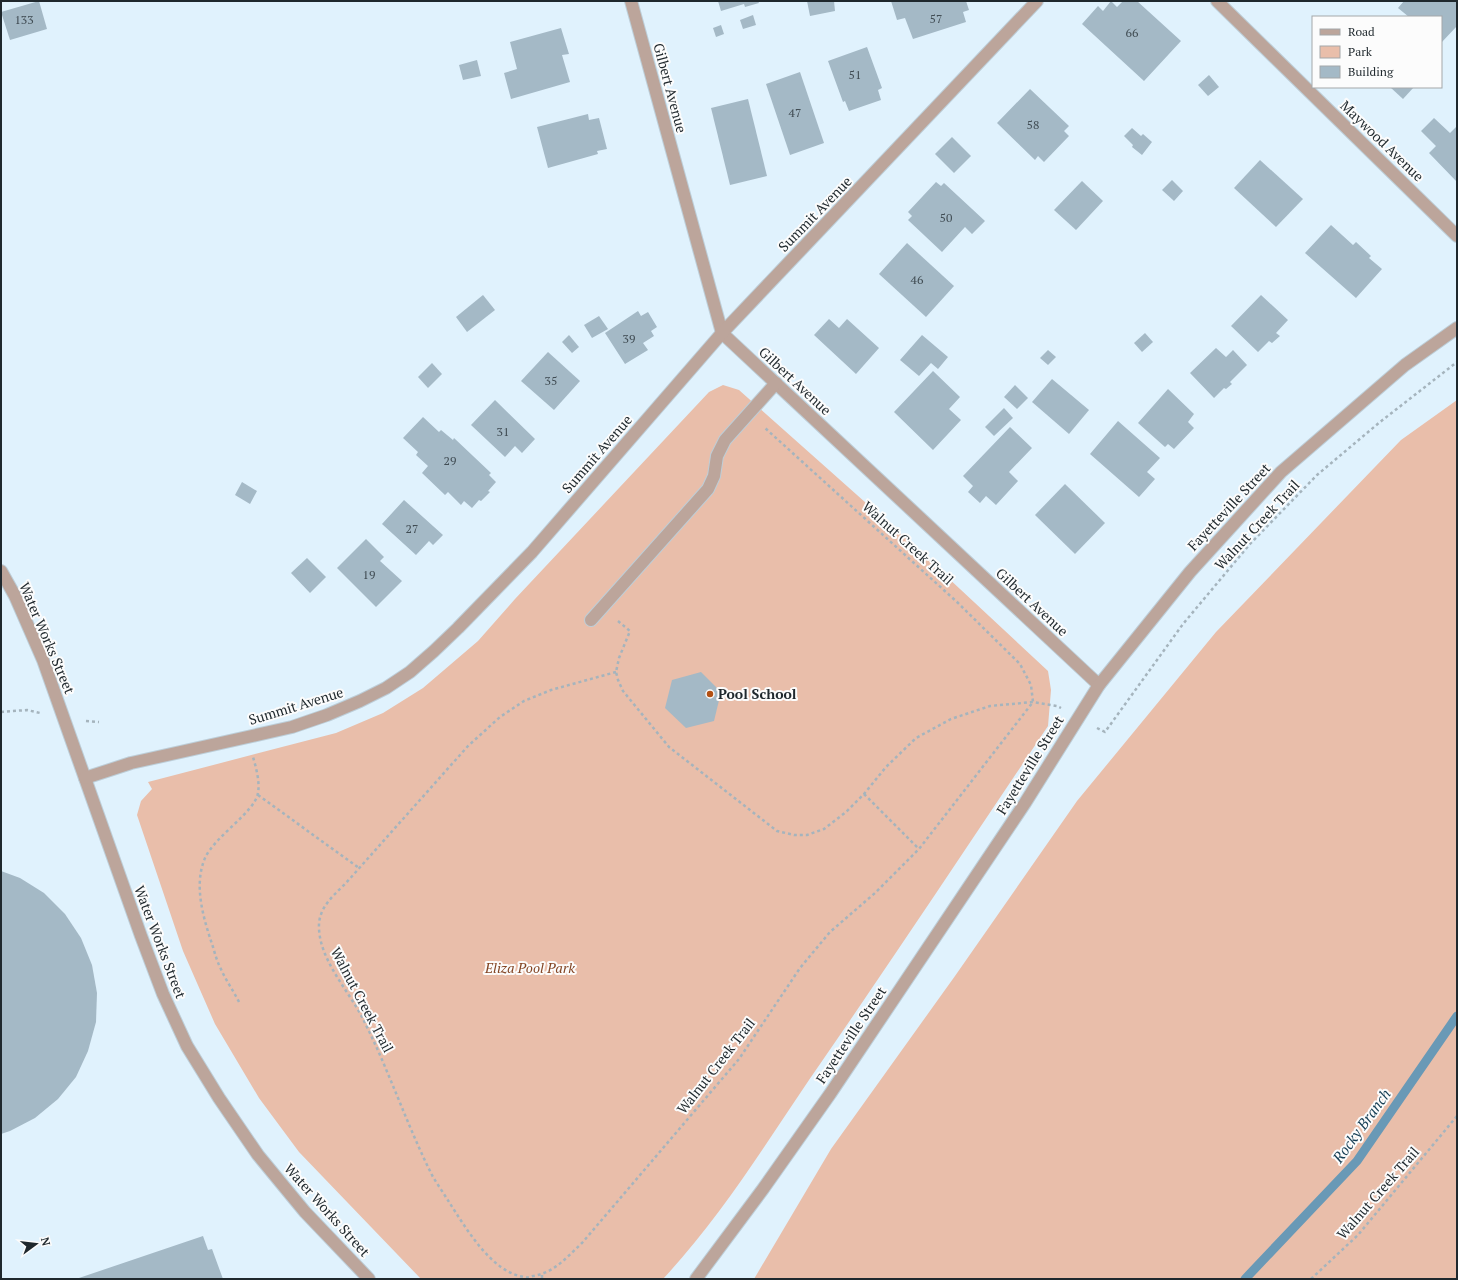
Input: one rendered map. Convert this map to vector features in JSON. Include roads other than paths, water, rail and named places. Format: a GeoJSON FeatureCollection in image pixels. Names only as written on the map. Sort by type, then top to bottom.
{"type":"FeatureCollection","features":[{"type":"Feature","properties":{"kind":"street","name":"Gilbert Avenue"},"geometry":{"type":"LineString","coordinates":[[631,1],[722,333],[1099,686]]}},
{"type":"Feature","properties":{"kind":"street","name":"Summit Avenue"},"geometry":{"type":"LineString","coordinates":[[85,778],[131,764],[292,727],[327,715],[360,701],[386,688],[410,672],[458,628],[532,552],[722,333],[1037,1]]}},
{"type":"Feature","properties":{"kind":"street","name":"Maywood Avenue"},"geometry":{"type":"LineString","coordinates":[[1217,1],[1457,236]]}},
{"type":"Feature","properties":{"kind":"street","name":"Fayetteville Street"},"geometry":{"type":"LineString","coordinates":[[696,1279],[830,1094],[1025,803],[1099,686],[1190,572],[1281,472],[1405,365],[1457,328]]}},
{"type":"Feature","properties":{"kind":"street"},"geometry":{"type":"LineString","coordinates":[[591,620],[708,489],[714,476],[717,456],[725,440],[776,383]]}},
{"type":"Feature","properties":{"kind":"street","name":"Water Works Street"},"geometry":{"type":"LineString","coordinates":[[1,571],[15,596],[43,660],[160,987],[187,1046],[219,1098],[258,1155],[305,1212],[369,1279]]}},
{"type":"Feature","properties":{"kind":"waterway","name":"Rocky Branch"},"geometry":{"type":"LineString","coordinates":[[1245,1279],[1357,1161],[1457,1016]]}},
{"type":"Feature","properties":{"kind":"place","name":"Pool School"},"geometry":{"type":"Point","coordinates":[710,694]}},
{"type":"Feature","properties":{"kind":"park label","name":"Eliza Pool Park"},"geometry":{"type":"Point","coordinates":[530,968]}}]}
